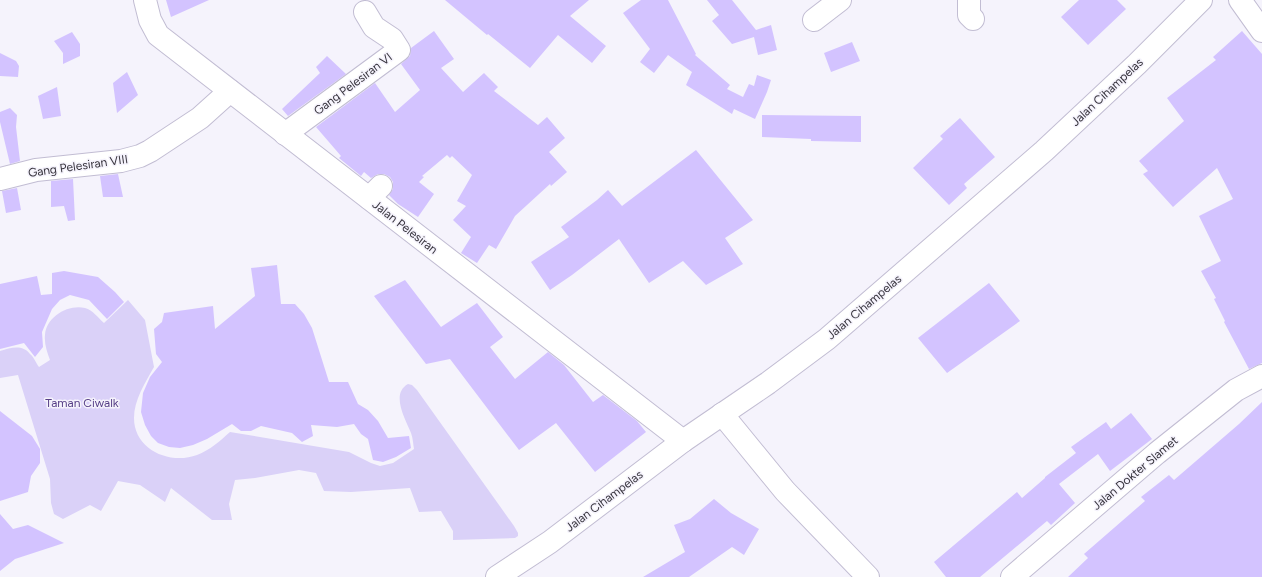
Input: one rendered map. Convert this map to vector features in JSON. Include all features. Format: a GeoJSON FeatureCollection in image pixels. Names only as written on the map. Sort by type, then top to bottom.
{"type":"FeatureCollection","features":[{"type":"Feature","properties":{"kind":"street","name":"Jalan Pelesiran"},"geometry":{"type":"LineString","coordinates":[[145,0],[150,20],[158,35],[285,134],[375,192],[683,441]]}},
{"type":"Feature","properties":{"kind":"street"},"geometry":{"type":"LineString","coordinates":[[814,20],[840,0]]}},
{"type":"Feature","properties":{"kind":"street","name":"Jalan Cihampelas"},"geometry":{"type":"LineString","coordinates":[[499,577],[561,534],[683,441],[758,390],[812,350],[864,308],[1044,151],[1137,64],[1201,0]]}},
{"type":"Feature","properties":{"kind":"street"},"geometry":{"type":"LineString","coordinates":[[1240,0],[1262,32]]}},
{"type":"Feature","properties":{"kind":"street","name":"Gang Pelesiran VI"},"geometry":{"type":"LineString","coordinates":[[285,134],[398,50],[392,39],[374,27],[365,12]]}},
{"type":"Feature","properties":{"kind":"street","name":"Gang Pelesiran VIII"},"geometry":{"type":"LineString","coordinates":[[0,179],[36,170],[121,161],[140,156],[150,152],[200,118],[230,91]]}},
{"type":"Feature","properties":{"kind":"street","name":"Jalan Dokter Slamet"},"geometry":{"type":"LineString","coordinates":[[1012,577],[1158,453],[1236,390],[1262,376]]}},
{"type":"Feature","properties":{"kind":"street"},"geometry":{"type":"LineString","coordinates":[[722,414],[785,491],[868,577]]}},
{"type":"Feature","properties":{"kind":"green space","name":"Taman Ciwalk"},"geometry":{"type":"Polygon","coordinates":[[[128,300],[145,320],[154,367],[141,392],[134,411],[134,418],[140,439],[155,452],[165,456],[187,458],[211,448],[230,432],[349,452],[380,466],[393,463],[414,449],[412,435],[403,414],[400,400],[400,394],[403,388],[408,384],[412,385],[417,390],[514,526],[518,536],[515,538],[453,540],[453,531],[441,511],[419,512],[410,488],[351,492],[324,491],[316,473],[299,470],[235,480],[229,504],[232,520],[212,520],[171,488],[165,502],[140,485],[118,481],[101,511],[90,505],[63,519],[54,514],[51,503],[50,479],[18,375],[0,378],[0,351],[16,348],[23,349],[34,358],[39,367],[50,360],[45,344],[46,329],[49,323],[59,313],[72,308],[85,308],[93,312],[104,323],[128,300]]]}},
{"type":"Feature","properties":{"kind":"building"},"geometry":{"type":"Polygon","coordinates":[[[166,0],[209,0],[171,17],[166,0]]]}},
{"type":"Feature","properties":{"kind":"building"},"geometry":{"type":"Polygon","coordinates":[[[445,0],[589,0],[570,16],[606,46],[592,63],[558,35],[530,68],[445,0]]]}},
{"type":"Feature","properties":{"kind":"building"},"geometry":{"type":"Polygon","coordinates":[[[641,0],[668,0],[696,54],[695,55],[730,85],[727,89],[743,97],[749,84],[754,86],[757,75],[771,80],[755,119],[734,109],[732,114],[686,85],[692,72],[668,55],[654,73],[640,62],[650,49],[623,13],[641,0]]]}},
{"type":"Feature","properties":{"kind":"building"},"geometry":{"type":"Polygon","coordinates":[[[707,0],[732,0],[756,30],[771,25],[777,50],[758,55],[754,37],[732,44],[712,21],[719,15],[707,0]]]}},
{"type":"Feature","properties":{"kind":"building"},"geometry":{"type":"Polygon","coordinates":[[[1079,0],[1117,0],[1126,9],[1088,45],[1061,17],[1079,0]]]}},
{"type":"Feature","properties":{"kind":"building"},"geometry":{"type":"Polygon","coordinates":[[[434,31],[454,59],[441,68],[463,92],[484,73],[498,87],[494,91],[538,125],[547,117],[565,138],[549,152],[567,172],[551,186],[550,184],[515,216],[496,249],[489,245],[477,263],[461,253],[471,237],[453,220],[466,206],[457,201],[472,175],[452,156],[450,158],[447,155],[422,176],[424,177],[419,182],[434,194],[418,217],[398,204],[389,195],[393,189],[393,182],[390,177],[384,174],[378,174],[371,178],[364,172],[361,176],[339,158],[341,156],[316,127],[375,83],[395,112],[420,90],[401,64],[410,56],[411,48],[434,31]]]}},
{"type":"Feature","properties":{"kind":"building"},"geometry":{"type":"Polygon","coordinates":[[[1242,31],[1262,54],[1262,363],[1249,369],[1224,322],[1225,321],[1214,299],[1216,298],[1201,271],[1221,261],[1199,216],[1233,199],[1217,168],[1173,207],[1143,174],[1148,171],[1139,161],[1184,121],[1167,98],[1216,60],[1213,57],[1242,31]]]}},
{"type":"Feature","properties":{"kind":"building"},"geometry":{"type":"Polygon","coordinates":[[[72,32],[80,44],[80,56],[63,64],[63,53],[54,41],[72,32]]]}},
{"type":"Feature","properties":{"kind":"building"},"geometry":{"type":"Polygon","coordinates":[[[852,42],[860,61],[831,72],[824,53],[852,42]]]}},
{"type":"Feature","properties":{"kind":"building"},"geometry":{"type":"Polygon","coordinates":[[[0,53],[16,61],[19,66],[18,77],[0,76],[0,53]]]}},
{"type":"Feature","properties":{"kind":"building"},"geometry":{"type":"Polygon","coordinates":[[[327,56],[346,74],[288,116],[282,109],[320,73],[316,67],[327,56]]]}},
{"type":"Feature","properties":{"kind":"building"},"geometry":{"type":"Polygon","coordinates":[[[127,72],[138,95],[117,113],[113,83],[127,72]]]}},
{"type":"Feature","properties":{"kind":"building"},"geometry":{"type":"Polygon","coordinates":[[[57,87],[61,116],[43,119],[38,96],[57,87]]]}},
{"type":"Feature","properties":{"kind":"building"},"geometry":{"type":"Polygon","coordinates":[[[10,108],[17,115],[16,127],[20,161],[10,164],[0,122],[0,112],[10,108]]]}},
{"type":"Feature","properties":{"kind":"building"},"geometry":{"type":"Polygon","coordinates":[[[762,115],[861,116],[861,142],[811,141],[811,139],[762,137],[762,115]]]}},
{"type":"Feature","properties":{"kind":"building"},"geometry":{"type":"Polygon","coordinates":[[[960,118],[995,157],[964,184],[967,188],[949,205],[913,168],[943,139],[940,136],[960,118]]]}},
{"type":"Feature","properties":{"kind":"building"},"geometry":{"type":"Polygon","coordinates":[[[696,150],[753,220],[725,238],[743,264],[706,285],[683,261],[649,283],[619,239],[550,290],[531,262],[569,237],[561,227],[608,190],[622,206],[696,150]]]}},
{"type":"Feature","properties":{"kind":"building"},"geometry":{"type":"Polygon","coordinates":[[[118,174],[123,197],[103,197],[100,176],[118,174]]]}},
{"type":"Feature","properties":{"kind":"building"},"geometry":{"type":"Polygon","coordinates":[[[73,179],[75,220],[68,221],[64,206],[51,207],[51,181],[73,179]]]}},
{"type":"Feature","properties":{"kind":"building"},"geometry":{"type":"Polygon","coordinates":[[[17,188],[21,210],[6,213],[2,191],[17,188]]]}},
{"type":"Feature","properties":{"kind":"building"},"geometry":{"type":"Polygon","coordinates":[[[277,265],[281,304],[295,304],[304,314],[312,328],[329,382],[348,382],[358,404],[368,410],[378,421],[388,438],[409,436],[411,448],[396,457],[383,462],[373,460],[368,439],[361,434],[354,424],[337,427],[311,425],[313,436],[302,442],[292,433],[261,426],[251,431],[241,431],[232,424],[207,439],[193,445],[180,448],[169,447],[158,443],[151,436],[145,425],[141,412],[143,393],[150,377],[162,362],[156,354],[154,329],[162,322],[164,313],[213,306],[215,329],[255,296],[251,268],[277,265]]]}},
{"type":"Feature","properties":{"kind":"building"},"geometry":{"type":"Polygon","coordinates":[[[64,271],[98,277],[124,302],[107,319],[89,300],[70,295],[60,300],[52,309],[42,332],[43,347],[35,357],[24,343],[0,349],[0,284],[37,276],[41,295],[52,294],[52,273],[64,271]]]}},
{"type":"Feature","properties":{"kind":"building"},"geometry":{"type":"Polygon","coordinates":[[[405,280],[441,327],[477,303],[503,337],[490,347],[515,379],[548,352],[564,365],[593,402],[603,395],[637,421],[646,432],[595,472],[556,423],[519,450],[450,359],[426,364],[374,296],[405,280]]]}},
{"type":"Feature","properties":{"kind":"building"},"geometry":{"type":"Polygon","coordinates":[[[989,283],[1020,321],[947,373],[918,338],[989,283]]]}},
{"type":"Feature","properties":{"kind":"building"},"geometry":{"type":"Polygon","coordinates":[[[1262,402],[1262,577],[1068,577],[1088,558],[1084,554],[1145,501],[1141,497],[1169,475],[1174,480],[1239,424],[1262,402]]]}},
{"type":"Feature","properties":{"kind":"building"},"geometry":{"type":"Polygon","coordinates":[[[0,411],[32,436],[40,449],[40,463],[31,476],[28,492],[0,501],[0,411]]]}},
{"type":"Feature","properties":{"kind":"building"},"geometry":{"type":"Polygon","coordinates":[[[1131,413],[1152,439],[1110,471],[1098,454],[1059,484],[1075,503],[1051,525],[1047,521],[980,577],[946,577],[934,562],[1017,492],[1022,498],[1045,477],[1076,453],[1071,447],[1106,422],[1111,429],[1131,413]]]}},
{"type":"Feature","properties":{"kind":"building"},"geometry":{"type":"Polygon","coordinates":[[[714,499],[731,513],[759,529],[744,555],[732,547],[689,577],[643,577],[685,552],[674,525],[690,519],[714,499]]]}},
{"type":"Feature","properties":{"kind":"building"},"geometry":{"type":"Polygon","coordinates":[[[0,514],[13,529],[28,525],[64,543],[15,559],[0,571],[0,514]]]}}]}
